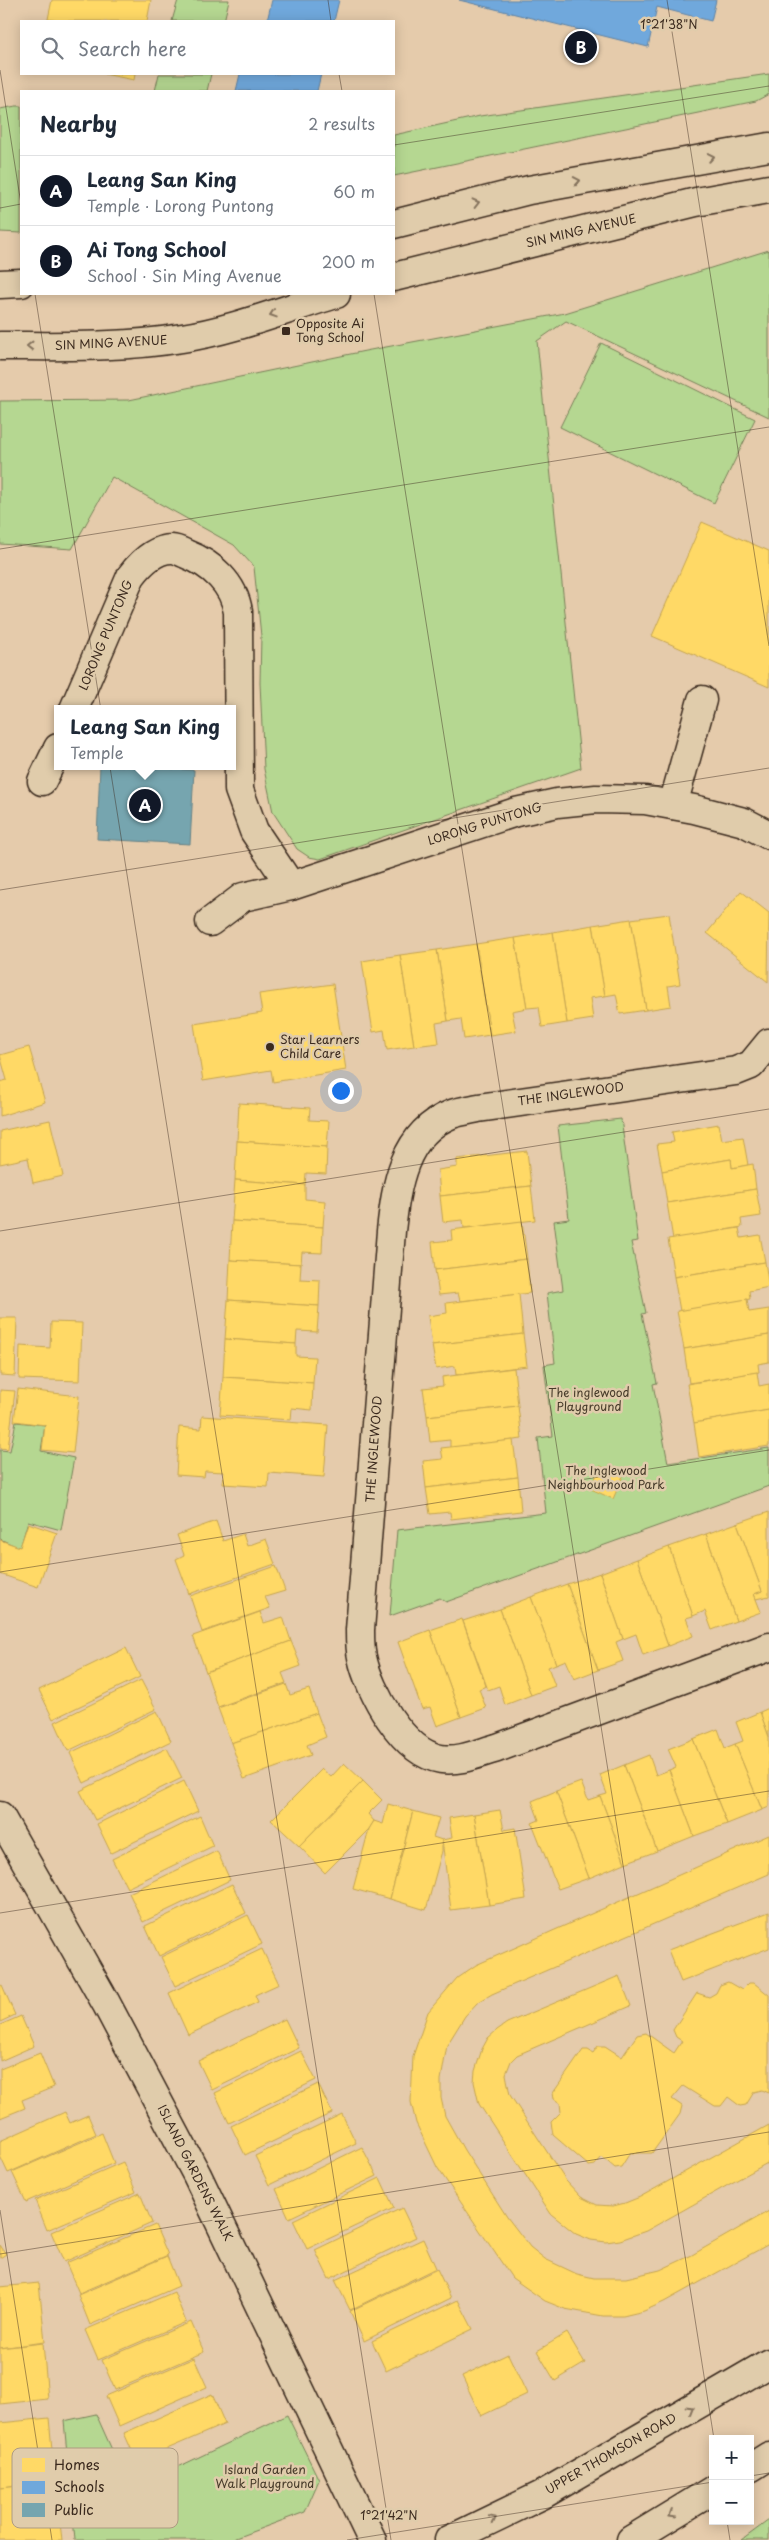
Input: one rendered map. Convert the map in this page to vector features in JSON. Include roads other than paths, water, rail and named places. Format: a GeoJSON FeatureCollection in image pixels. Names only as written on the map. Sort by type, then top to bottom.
{"type":"FeatureCollection","features":[{"type":"Feature","properties":{"kind":"street"},"geometry":{"type":"LineString","coordinates":[[395,224],[529,190],[768,147]]}},
{"type":"Feature","properties":{"kind":"street","name":"SIN MING AVENUE"},"geometry":{"type":"LineString","coordinates":[[395,277],[696,202],[769,189]]}},
{"type":"Feature","properties":{"kind":"street"},"geometry":{"type":"LineString","coordinates":[[0,284],[20,283]]}},
{"type":"Feature","properties":{"kind":"street","name":"SIN MING AVENUE"},"geometry":{"type":"LineString","coordinates":[[0,346],[145,343],[183,338],[231,327],[333,295]]}},
{"type":"Feature","properties":{"kind":"street","name":"LORONG PUNTONG"},"geometry":{"type":"LineString","coordinates":[[76,705],[131,576],[139,565],[161,551],[173,549],[195,558],[218,574],[232,591],[238,612],[239,790],[242,805],[254,830],[291,886]]}},
{"type":"Feature","properties":{"kind":"street"},"geometry":{"type":"LineString","coordinates":[[673,805],[702,700]]}},
{"type":"Feature","properties":{"kind":"street"},"geometry":{"type":"LineString","coordinates":[[42,780],[54,756]]}},
{"type":"Feature","properties":{"kind":"street","name":"LORONG PUNTONG"},"geometry":{"type":"LineString","coordinates":[[210,922],[243,897],[291,886],[516,812],[557,803],[596,799],[646,800],[744,822],[769,835]]}},
{"type":"Feature","properties":{"kind":"street","name":"THE INGLEWOOD"},"geometry":{"type":"LineString","coordinates":[[769,1043],[751,1065],[736,1071],[478,1108],[445,1118],[431,1125],[414,1143],[403,1166],[395,1197],[390,1231],[360,1630],[362,1656],[377,1697],[394,1724],[419,1750],[440,1759],[459,1759],[497,1748],[769,1647]]}},
{"type":"Feature","properties":{"kind":"street","name":"ISLAND GARDENS WALK"},"geometry":{"type":"LineString","coordinates":[[0,1816],[106,2003],[197,2175],[372,2540]]}},
{"type":"Feature","properties":{"kind":"street","name":"UPPER THOMSON ROAD"},"geometry":{"type":"LineString","coordinates":[[449,2540],[542,2495],[769,2362]]}},
{"type":"Feature","properties":{"kind":"street"},"geometry":{"type":"LineString","coordinates":[[754,2465],[769,2456]]}},
{"type":"Feature","properties":{"kind":"street"},"geometry":{"type":"LineString","coordinates":[[631,2540],[709,2492]]}},
{"type":"Feature","properties":{"kind":"place","name":"Ai Tong School"},"geometry":{"type":"Point","coordinates":[581,47]}},
{"type":"Feature","properties":{"kind":"place","name":"Opposite Ai Tong School"},"geometry":{"type":"Point","coordinates":[286,331]}},
{"type":"Feature","properties":{"kind":"place","name":"Leang San King"},"geometry":{"type":"Point","coordinates":[145,805]}},
{"type":"Feature","properties":{"kind":"place","name":"Star Learners Child Care"},"geometry":{"type":"Point","coordinates":[270,1047]}},
{"type":"Feature","properties":{"kind":"park label","name":"The inglewood Playground"},"geometry":{"type":"Point","coordinates":[589,1400]}},
{"type":"Feature","properties":{"kind":"park label","name":"The Inglewood Neighbourhood Park"},"geometry":{"type":"Point","coordinates":[606,1478]}},
{"type":"Feature","properties":{"kind":"park label","name":"Island Garden Walk Playground"},"geometry":{"type":"Point","coordinates":[265,2477]}}]}
